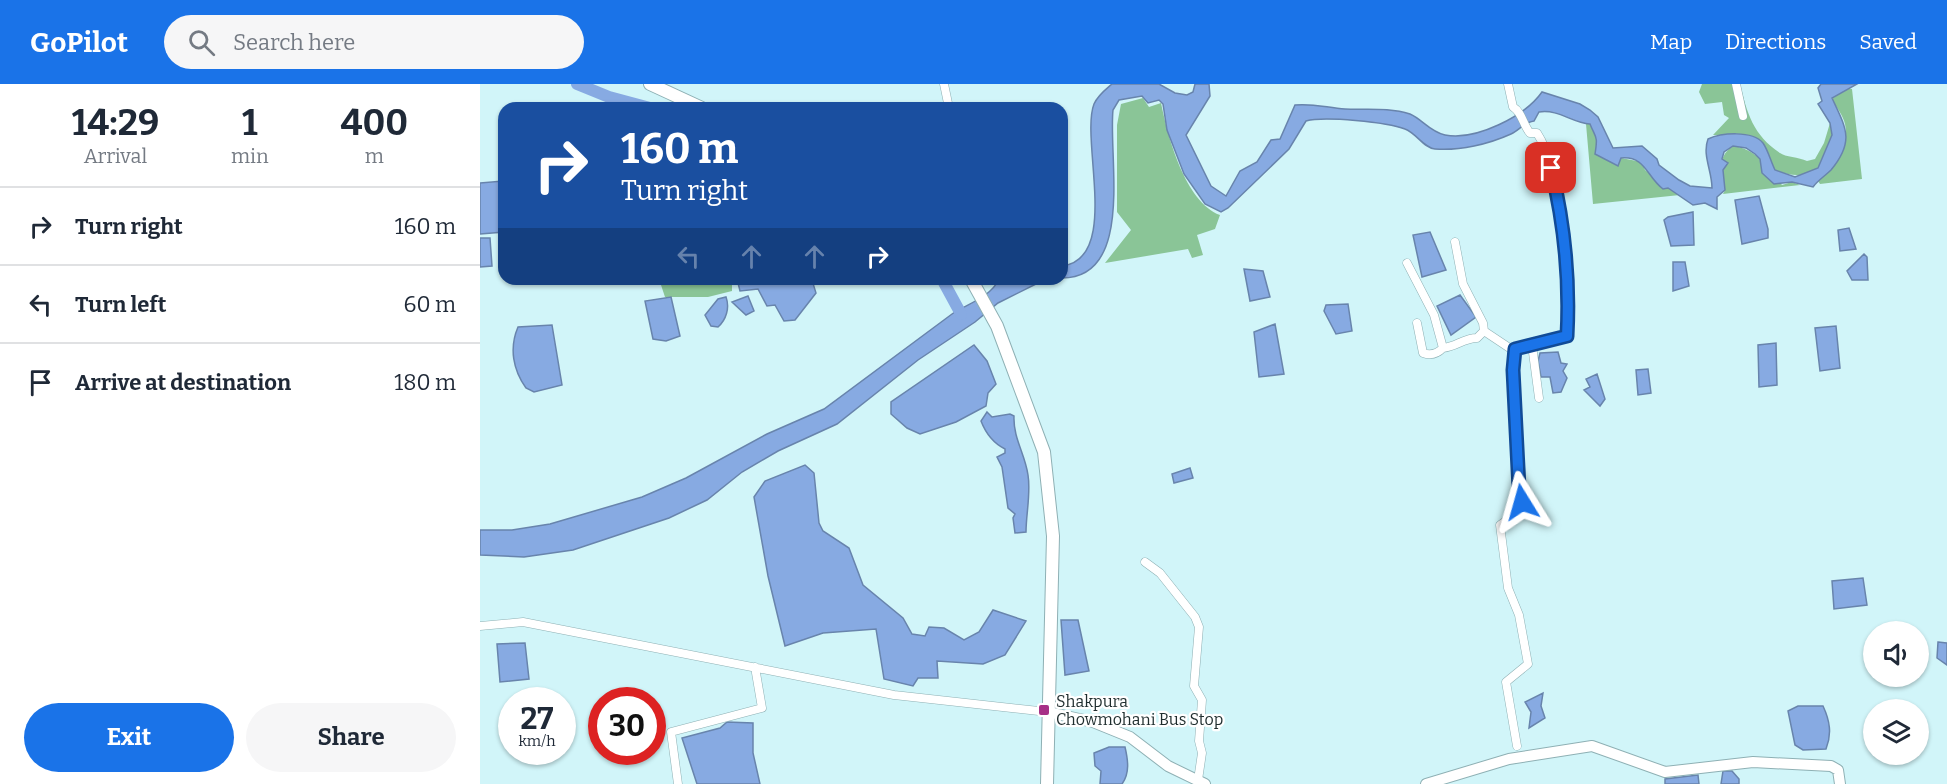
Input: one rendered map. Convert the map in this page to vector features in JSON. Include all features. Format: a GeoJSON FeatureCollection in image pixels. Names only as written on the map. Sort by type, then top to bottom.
{"type":"FeatureCollection","features":[{"type":"Feature","properties":{"kind":"highway"},"geometry":{"type":"LineString","coordinates":[[650,84],[689,102]]}},
{"type":"Feature","properties":{"kind":"highway"},"geometry":{"type":"LineString","coordinates":[[973,285],[997,326],[1044,452],[1053,536],[1047,784]]}},
{"type":"Feature","properties":{"kind":"main road"},"geometry":{"type":"LineString","coordinates":[[1048,712],[1093,722],[1130,737],[1168,766],[1202,782]]}},
{"type":"Feature","properties":{"kind":"main road"},"geometry":{"type":"LineString","coordinates":[[1426,784],[1509,759],[1571,747],[1592,746],[1665,772],[1753,762],[1830,766],[1838,770],[1840,784]]}},
{"type":"Feature","properties":{"kind":"street"},"geometry":{"type":"LineString","coordinates":[[944,84],[947,102]]}},
{"type":"Feature","properties":{"kind":"street"},"geometry":{"type":"LineString","coordinates":[[1508,84],[1513,107],[1518,110],[1525,127],[1530,133],[1537,133],[1546,147],[1557,190],[1569,303],[1567,336],[1514,351]]}},
{"type":"Feature","properties":{"kind":"street"},"geometry":{"type":"LineString","coordinates":[[1736,84],[1743,116]]}},
{"type":"Feature","properties":{"kind":"street"},"geometry":{"type":"LineString","coordinates":[[1455,242],[1463,284],[1483,323],[1484,331],[1514,351]]}},
{"type":"Feature","properties":{"kind":"street"},"geometry":{"type":"LineString","coordinates":[[1407,263],[1434,315],[1443,348]]}},
{"type":"Feature","properties":{"kind":"street"},"geometry":{"type":"LineString","coordinates":[[1417,323],[1423,352],[1429,355],[1438,353],[1443,348],[1453,348],[1469,338],[1477,338],[1484,331]]}},
{"type":"Feature","properties":{"kind":"street"},"geometry":{"type":"LineString","coordinates":[[1532,345],[1539,398]]}},
{"type":"Feature","properties":{"kind":"street"},"geometry":{"type":"LineString","coordinates":[[1514,351],[1519,488],[1522,502],[1517,514],[1500,525],[1508,588],[1519,615],[1528,664],[1506,682],[1517,746]]}},
{"type":"Feature","properties":{"kind":"street"},"geometry":{"type":"LineString","coordinates":[[1145,562],[1160,573],[1195,616],[1199,627],[1194,686],[1202,700],[1199,741],[1202,753],[1202,782]]}},
{"type":"Feature","properties":{"kind":"street"},"geometry":{"type":"LineString","coordinates":[[480,627],[523,622],[894,695],[1048,712]]}},
{"type":"Feature","properties":{"kind":"street"},"geometry":{"type":"LineString","coordinates":[[678,784],[670,732],[762,708],[755,667]]}},
{"type":"Feature","properties":{"kind":"green space"},"geometry":{"type":"Polygon","coordinates":[[[1702,84],[1740,84],[1745,104],[1757,131],[1771,146],[1785,155],[1807,161],[1815,159],[1824,143],[1830,123],[1832,135],[1818,168],[1802,175],[1781,172],[1775,170],[1763,144],[1752,136],[1713,135],[1729,118],[1724,115],[1722,102],[1705,104],[1699,92],[1702,84]]]}},
{"type":"Feature","properties":{"kind":"green space"},"geometry":{"type":"Polygon","coordinates":[[[1846,88],[1852,89],[1862,179],[1820,184],[1818,181],[1830,170],[1843,149],[1845,124],[1832,99],[1846,88]]]}},
{"type":"Feature","properties":{"kind":"green space"},"geometry":{"type":"Polygon","coordinates":[[[1143,98],[1149,107],[1161,103],[1168,133],[1188,183],[1208,208],[1220,215],[1215,229],[1197,235],[1203,255],[1192,258],[1188,249],[1105,263],[1131,230],[1117,212],[1117,125],[1121,104],[1143,98]]]}},
{"type":"Feature","properties":{"kind":"green space"},"geometry":{"type":"Polygon","coordinates":[[[1586,124],[1590,124],[1595,132],[1596,147],[1621,158],[1642,162],[1645,170],[1680,195],[1593,204],[1586,124]]]}},
{"type":"Feature","properties":{"kind":"green space"},"geometry":{"type":"Polygon","coordinates":[[[1733,146],[1755,155],[1782,185],[1792,182],[1800,185],[1723,194],[1725,190],[1722,160],[1733,146]]]}},
{"type":"Feature","properties":{"kind":"green space"},"geometry":{"type":"Polygon","coordinates":[[[661,285],[732,285],[732,291],[708,297],[665,297],[661,285]]]}},
{"type":"Feature","properties":{"kind":"water"},"geometry":{"type":"Polygon","coordinates":[[[1112,84],[1159,84],[1175,93],[1187,95],[1193,92],[1195,84],[1209,84],[1210,96],[1186,135],[1211,186],[1226,196],[1240,171],[1257,162],[1271,140],[1280,139],[1295,105],[1402,112],[1414,116],[1440,133],[1457,136],[1499,125],[1524,110],[1542,92],[1580,104],[1590,110],[1598,117],[1613,148],[1642,146],[1657,159],[1659,165],[1690,186],[1712,188],[1706,145],[1708,139],[1728,134],[1744,134],[1758,139],[1765,146],[1775,170],[1795,177],[1818,168],[1832,135],[1830,123],[1818,104],[1822,101],[1818,88],[1821,84],[1857,84],[1832,98],[1844,126],[1846,142],[1839,160],[1813,187],[1792,182],[1774,184],[1762,173],[1760,159],[1755,154],[1746,148],[1733,146],[1724,152],[1722,159],[1728,163],[1723,170],[1725,190],[1717,197],[1717,209],[1705,203],[1693,205],[1668,188],[1663,189],[1636,160],[1621,158],[1618,166],[1595,154],[1596,140],[1590,124],[1553,112],[1539,112],[1534,121],[1502,138],[1484,144],[1454,149],[1431,148],[1409,131],[1396,126],[1340,119],[1306,121],[1289,149],[1228,208],[1221,212],[1205,204],[1184,174],[1167,130],[1163,104],[1159,100],[1148,103],[1142,96],[1119,100],[1113,110],[1114,183],[1109,237],[1100,258],[1085,273],[1068,277],[1068,264],[1080,259],[1090,243],[1095,196],[1091,121],[1094,104],[1112,84]]]}},
{"type":"Feature","properties":{"kind":"water"},"geometry":{"type":"Polygon","coordinates":[[[498,181],[498,232],[480,234],[480,183],[498,181]]]}},
{"type":"Feature","properties":{"kind":"water"},"geometry":{"type":"Polygon","coordinates":[[[1759,196],[1768,229],[1768,238],[1742,244],[1735,200],[1759,196]]]}},
{"type":"Feature","properties":{"kind":"water"},"geometry":{"type":"Polygon","coordinates":[[[1693,212],[1694,245],[1671,246],[1664,220],[1668,217],[1693,212]]]}},
{"type":"Feature","properties":{"kind":"water"},"geometry":{"type":"Polygon","coordinates":[[[1849,228],[1856,249],[1840,251],[1838,230],[1849,228]]]}},
{"type":"Feature","properties":{"kind":"water"},"geometry":{"type":"Polygon","coordinates":[[[1430,232],[1446,270],[1422,277],[1413,235],[1430,232]]]}},
{"type":"Feature","properties":{"kind":"water"},"geometry":{"type":"Polygon","coordinates":[[[480,238],[490,238],[492,266],[480,267],[480,238]]]}},
{"type":"Feature","properties":{"kind":"water"},"geometry":{"type":"Polygon","coordinates":[[[1864,254],[1867,257],[1868,280],[1852,280],[1847,271],[1864,254]]]}},
{"type":"Feature","properties":{"kind":"water"},"geometry":{"type":"Polygon","coordinates":[[[1673,262],[1685,262],[1689,286],[1673,291],[1673,262]]]}},
{"type":"Feature","properties":{"kind":"water"},"geometry":{"type":"Polygon","coordinates":[[[1244,269],[1263,271],[1270,297],[1250,301],[1244,269]]]}},
{"type":"Feature","properties":{"kind":"water"},"geometry":{"type":"Polygon","coordinates":[[[738,285],[814,285],[816,293],[795,320],[784,321],[775,305],[767,306],[758,289],[740,291],[738,285]]]}},
{"type":"Feature","properties":{"kind":"water"},"geometry":{"type":"Polygon","coordinates":[[[995,285],[1034,285],[998,303],[975,322],[918,360],[837,424],[778,451],[742,472],[707,500],[669,518],[573,550],[524,557],[480,555],[480,530],[512,530],[550,524],[642,497],[686,478],[767,434],[824,409],[952,314],[990,291],[995,285]]]}},
{"type":"Feature","properties":{"kind":"water"},"geometry":{"type":"Polygon","coordinates":[[[1460,295],[1476,317],[1451,335],[1437,306],[1460,295]]]}},
{"type":"Feature","properties":{"kind":"water"},"geometry":{"type":"Polygon","coordinates":[[[748,296],[754,311],[746,315],[732,302],[748,296]]]}},
{"type":"Feature","properties":{"kind":"water"},"geometry":{"type":"Polygon","coordinates":[[[671,297],[680,336],[666,341],[653,339],[645,301],[671,297]]]}},
{"type":"Feature","properties":{"kind":"water"},"geometry":{"type":"Polygon","coordinates":[[[726,297],[728,305],[725,317],[718,327],[711,326],[705,315],[718,299],[726,297]]]}},
{"type":"Feature","properties":{"kind":"water"},"geometry":{"type":"Polygon","coordinates":[[[1348,304],[1352,331],[1336,334],[1324,311],[1326,305],[1348,304]]]}},
{"type":"Feature","properties":{"kind":"water"},"geometry":{"type":"Polygon","coordinates":[[[1275,324],[1284,374],[1259,377],[1254,332],[1275,324]]]}},
{"type":"Feature","properties":{"kind":"water"},"geometry":{"type":"Polygon","coordinates":[[[552,325],[562,385],[534,392],[526,388],[515,366],[513,351],[515,335],[518,327],[552,325]]]}},
{"type":"Feature","properties":{"kind":"water"},"geometry":{"type":"Polygon","coordinates":[[[1836,326],[1840,368],[1820,371],[1815,328],[1836,326]]]}},
{"type":"Feature","properties":{"kind":"water"},"geometry":{"type":"Polygon","coordinates":[[[1776,343],[1777,385],[1759,387],[1758,345],[1776,343]]]}},
{"type":"Feature","properties":{"kind":"water"},"geometry":{"type":"Polygon","coordinates":[[[974,345],[987,361],[996,384],[988,393],[986,406],[956,422],[920,434],[907,428],[891,414],[891,402],[974,345]]]}},
{"type":"Feature","properties":{"kind":"water"},"geometry":{"type":"Polygon","coordinates":[[[1558,352],[1561,363],[1567,364],[1563,371],[1567,378],[1561,392],[1553,393],[1550,377],[1541,377],[1538,361],[1540,353],[1558,352]]]}},
{"type":"Feature","properties":{"kind":"water"},"geometry":{"type":"Polygon","coordinates":[[[1648,369],[1651,393],[1638,395],[1636,370],[1648,369]]]}},
{"type":"Feature","properties":{"kind":"water"},"geometry":{"type":"Polygon","coordinates":[[[1597,374],[1605,399],[1600,406],[1584,390],[1590,387],[1586,379],[1597,374]]]}},
{"type":"Feature","properties":{"kind":"water"},"geometry":{"type":"Polygon","coordinates":[[[987,412],[992,417],[1010,414],[1014,416],[1015,432],[1029,482],[1026,532],[1015,533],[1013,518],[1015,514],[1008,508],[1002,467],[997,457],[1005,453],[1005,449],[993,441],[983,426],[981,421],[987,412]]]}},
{"type":"Feature","properties":{"kind":"water"},"geometry":{"type":"Polygon","coordinates":[[[805,465],[814,473],[819,523],[823,531],[849,548],[863,585],[903,618],[912,634],[925,636],[929,627],[944,628],[964,640],[979,632],[993,610],[1026,621],[1005,655],[983,664],[937,661],[938,678],[918,678],[913,686],[884,679],[876,629],[823,633],[785,646],[768,576],[754,497],[765,481],[805,465]]]}},
{"type":"Feature","properties":{"kind":"water"},"geometry":{"type":"Polygon","coordinates":[[[1190,468],[1193,478],[1174,483],[1172,474],[1190,468]]]}},
{"type":"Feature","properties":{"kind":"water"},"geometry":{"type":"Polygon","coordinates":[[[1863,578],[1867,605],[1834,609],[1832,581],[1863,578]]]}},
{"type":"Feature","properties":{"kind":"water"},"geometry":{"type":"Polygon","coordinates":[[[1061,620],[1078,620],[1089,671],[1065,675],[1061,620]]]}},
{"type":"Feature","properties":{"kind":"water"},"geometry":{"type":"Polygon","coordinates":[[[1938,642],[1947,643],[1947,665],[1937,658],[1938,642]]]}},
{"type":"Feature","properties":{"kind":"water"},"geometry":{"type":"Polygon","coordinates":[[[525,643],[529,679],[500,682],[497,644],[525,643]]]}},
{"type":"Feature","properties":{"kind":"water"},"geometry":{"type":"Polygon","coordinates":[[[1543,693],[1541,706],[1545,718],[1529,728],[1531,712],[1525,702],[1543,693]]]}},
{"type":"Feature","properties":{"kind":"water"},"geometry":{"type":"Polygon","coordinates":[[[1798,706],[1823,706],[1829,728],[1826,749],[1803,750],[1795,745],[1788,711],[1798,706]]]}},
{"type":"Feature","properties":{"kind":"water"},"geometry":{"type":"Polygon","coordinates":[[[727,722],[753,723],[753,753],[760,784],[697,784],[682,738],[720,728],[727,722]]]}},
{"type":"Feature","properties":{"kind":"water"},"geometry":{"type":"Polygon","coordinates":[[[1109,747],[1125,747],[1127,771],[1122,784],[1100,784],[1101,771],[1095,766],[1094,753],[1109,747]]]}},
{"type":"Feature","properties":{"kind":"water"},"geometry":{"type":"Polygon","coordinates":[[[1723,771],[1732,771],[1739,779],[1739,784],[1721,784],[1723,771]]]}},
{"type":"Feature","properties":{"kind":"water"},"geometry":{"type":"Polygon","coordinates":[[[1698,775],[1699,784],[1665,784],[1665,779],[1698,775]]]}},
{"type":"Feature","properties":{"kind":"waterway"},"geometry":{"type":"LineString","coordinates":[[577,84],[628,102]]}},
{"type":"Feature","properties":{"kind":"waterway"},"geometry":{"type":"LineString","coordinates":[[945,285],[961,314]]}},
{"type":"Feature","properties":{"kind":"place","name":"Shakpura Chowmohani Bus Stop"},"geometry":{"type":"Point","coordinates":[1044,710]}},
{"type":"Feature","properties":{"kind":"route"},"geometry":{"type":"LineString","coordinates":[[1522,502],[1519,488],[1513,370],[1515,349],[1567,336],[1569,303],[1557,190],[1551,168]]}}]}
